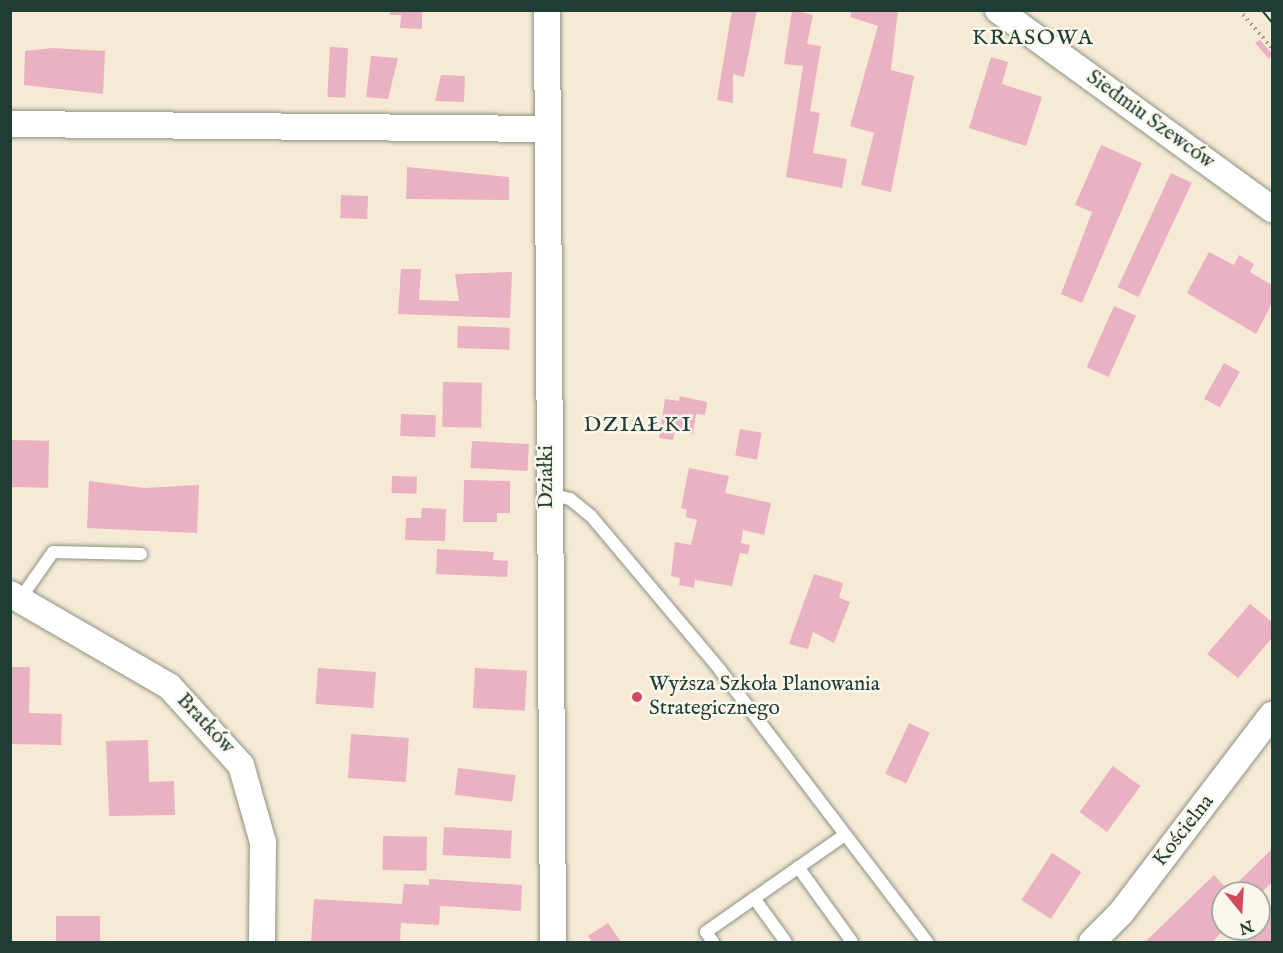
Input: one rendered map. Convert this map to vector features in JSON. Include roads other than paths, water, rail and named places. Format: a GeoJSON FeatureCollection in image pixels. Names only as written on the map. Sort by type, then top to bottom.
{"type":"FeatureCollection","features":[{"type":"Feature","properties":{"kind":"street","name":"Działki"},"geometry":{"type":"LineString","coordinates":[[547,10],[547,493],[553,942]]}},
{"type":"Feature","properties":{"kind":"street","name":"Siedmiu Szewców"},"geometry":{"type":"LineString","coordinates":[[998,10],[1272,209]]}},
{"type":"Feature","properties":{"kind":"street"},"geometry":{"type":"LineString","coordinates":[[10,124],[546,129]]}},
{"type":"Feature","properties":{"kind":"street","name":"Bratków"},"geometry":{"type":"LineString","coordinates":[[15,596],[169,686],[241,765],[263,842],[262,942]]}},
{"type":"Feature","properties":{"kind":"street","name":"Kościelna"},"geometry":{"type":"LineString","coordinates":[[1092,942],[1121,913],[1272,715]]}},
{"type":"Feature","properties":{"kind":"lane"},"geometry":{"type":"LineString","coordinates":[[547,493],[570,499],[591,516],[720,670],[843,837],[927,942]]}},
{"type":"Feature","properties":{"kind":"lane"},"geometry":{"type":"LineString","coordinates":[[15,596],[53,552],[141,554]]}},
{"type":"Feature","properties":{"kind":"lane"},"geometry":{"type":"LineString","coordinates":[[713,942],[706,932],[843,837]]}},
{"type":"Feature","properties":{"kind":"lane"},"geometry":{"type":"LineString","coordinates":[[798,867],[852,942]]}},
{"type":"Feature","properties":{"kind":"lane"},"geometry":{"type":"LineString","coordinates":[[754,898],[786,942]]}},
{"type":"Feature","properties":{"kind":"tram line"},"geometry":{"type":"LineString","coordinates":[[1262,10],[1272,22]]}},
{"type":"Feature","properties":{"kind":"place","name":"Wyższa Szkoła Planowania Strategicznego"},"geometry":{"type":"Point","coordinates":[637,697]}},
{"type":"Feature","properties":{"kind":"district","name":"KRASOWA"},"geometry":{"type":"Point","coordinates":[1033,39]}},
{"type":"Feature","properties":{"kind":"district","name":"DZIAŁKI"},"geometry":{"type":"Point","coordinates":[638,426]}}]}
